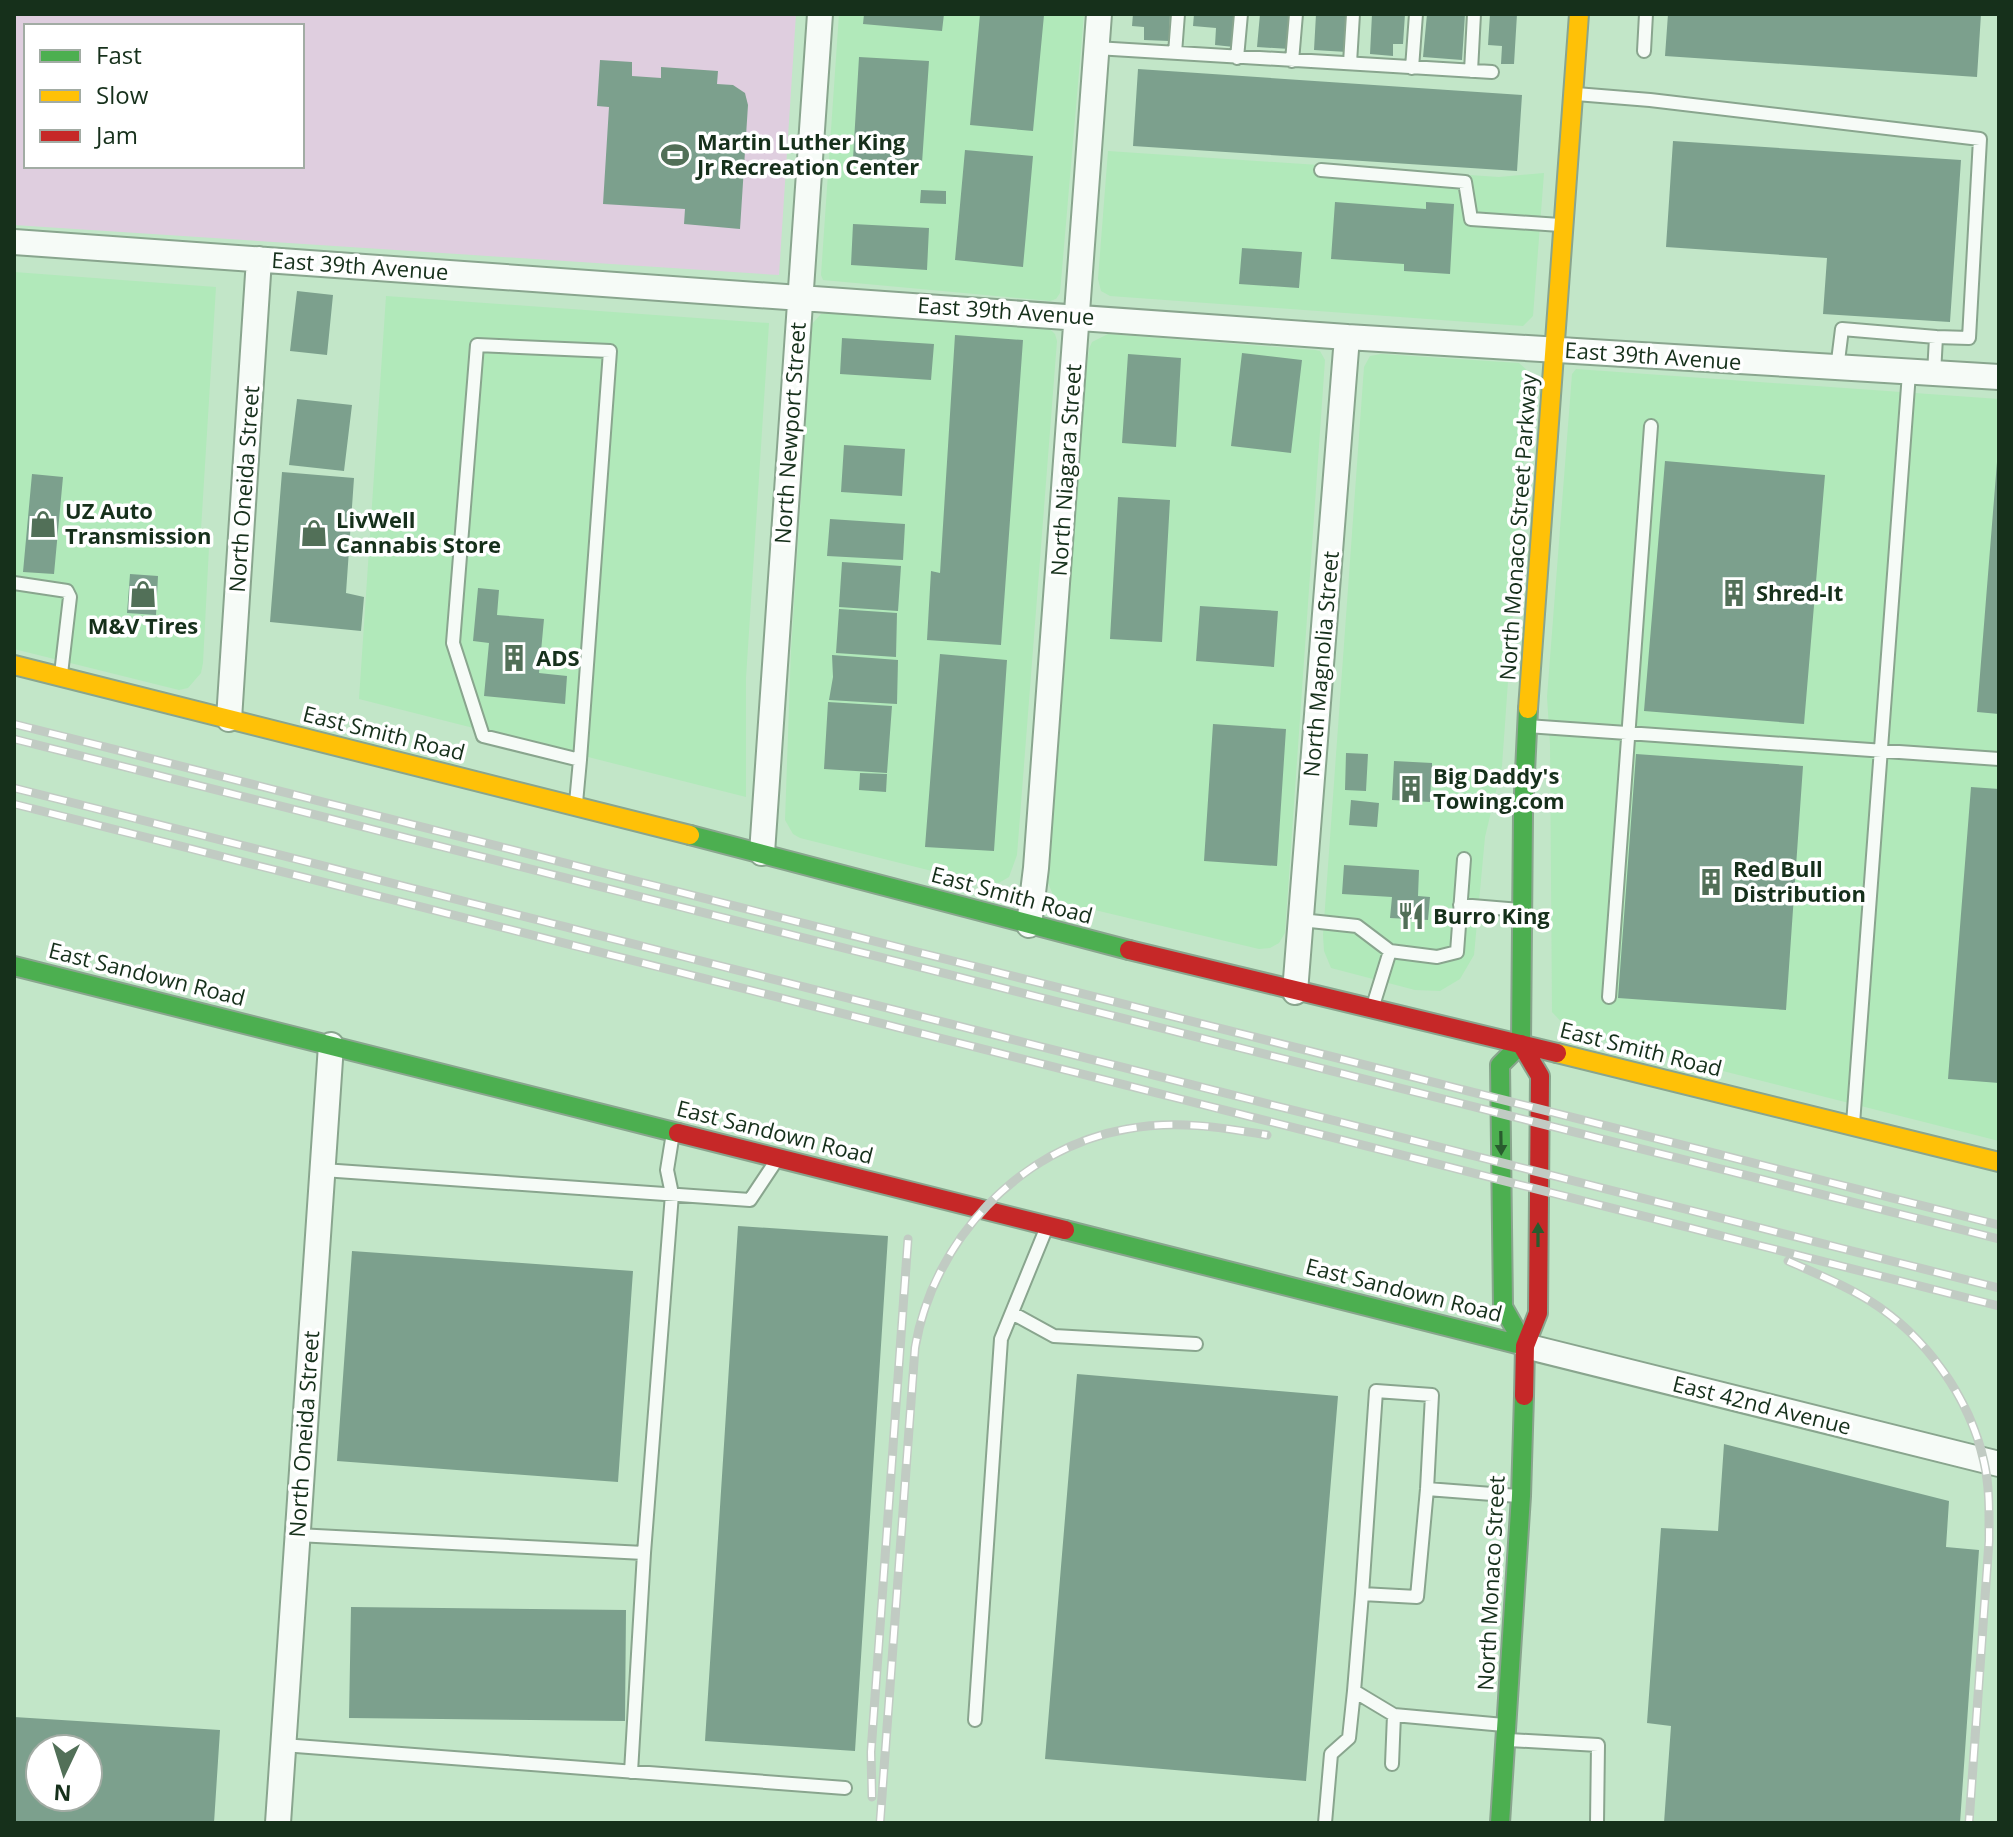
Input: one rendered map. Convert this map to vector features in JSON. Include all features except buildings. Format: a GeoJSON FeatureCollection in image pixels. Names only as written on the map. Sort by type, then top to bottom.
{"type":"FeatureCollection","features":[{"type":"Feature","properties":{"kind":"street","name":"North Newport Street"},"geometry":{"type":"LineString","coordinates":[[762,853],[820,14]]}},
{"type":"Feature","properties":{"kind":"street","name":"North Niagara Street"},"geometry":{"type":"LineString","coordinates":[[1029,925],[1036,868],[1099,14]]}},
{"type":"Feature","properties":{"kind":"street","name":"North Monaco Street Parkway"},"geometry":{"type":"LineString","coordinates":[[1521,1044],[1527,726],[1579,14]]}},
{"type":"Feature","properties":{"kind":"street","name":"East 39th Avenue"},"geometry":{"type":"LineString","coordinates":[[14,242],[1347,337],[1999,377]]}},
{"type":"Feature","properties":{"kind":"street","name":"North Oneida Street"},"geometry":{"type":"LineString","coordinates":[[229,719],[259,259]]}},
{"type":"Feature","properties":{"kind":"street","name":"North Magnolia Street"},"geometry":{"type":"LineString","coordinates":[[1295,992],[1347,337]]}},
{"type":"Feature","properties":{"kind":"street","name":"East Smith Road"},"geometry":{"type":"LineString","coordinates":[[14,665],[762,853],[1295,992],[1521,1044],[1999,1162]]}},
{"type":"Feature","properties":{"kind":"street","name":"East Sandown Road"},"geometry":{"type":"LineString","coordinates":[[14,966],[1525,1346]]}},
{"type":"Feature","properties":{"kind":"street","name":"North Monaco Street"},"geometry":{"type":"LineString","coordinates":[[1500,1823],[1521,1496],[1525,1346],[1538,1313],[1540,1076],[1521,1044]]}},
{"type":"Feature","properties":{"kind":"street"},"geometry":{"type":"LineString","coordinates":[[1521,1044],[1500,1065],[1503,1307],[1525,1346]]}},
{"type":"Feature","properties":{"kind":"street","name":"North Oneida Street"},"geometry":{"type":"LineString","coordinates":[[278,1823],[331,1045]]}},
{"type":"Feature","properties":{"kind":"street","name":"East 42nd Avenue"},"geometry":{"type":"LineString","coordinates":[[1525,1346],[1999,1464]]}},
{"type":"Feature","properties":{"kind":"lane"},"geometry":{"type":"LineString","coordinates":[[1175,53],[1178,14]]}},
{"type":"Feature","properties":{"kind":"lane"},"geometry":{"type":"LineString","coordinates":[[1237,58],[1241,14]]}},
{"type":"Feature","properties":{"kind":"lane"},"geometry":{"type":"LineString","coordinates":[[1292,61],[1296,14]]}},
{"type":"Feature","properties":{"kind":"lane"},"geometry":{"type":"LineString","coordinates":[[1350,63],[1353,14]]}},
{"type":"Feature","properties":{"kind":"lane"},"geometry":{"type":"LineString","coordinates":[[1412,68],[1416,14]]}},
{"type":"Feature","properties":{"kind":"lane"},"geometry":{"type":"LineString","coordinates":[[1471,71],[1474,14]]}},
{"type":"Feature","properties":{"kind":"lane"},"geometry":{"type":"LineString","coordinates":[[1644,51],[1646,14]]}},
{"type":"Feature","properties":{"kind":"lane"},"geometry":{"type":"LineString","coordinates":[[1096,48],[1492,72]]}},
{"type":"Feature","properties":{"kind":"lane"},"geometry":{"type":"LineString","coordinates":[[1573,94],[1650,100],[1980,139],[1969,338],[1842,329],[1837,369]]}},
{"type":"Feature","properties":{"kind":"lane"},"geometry":{"type":"LineString","coordinates":[[1321,170],[1465,182],[1471,219],[1564,225]]}},
{"type":"Feature","properties":{"kind":"lane"},"geometry":{"type":"LineString","coordinates":[[1934,374],[1936,337]]}},
{"type":"Feature","properties":{"kind":"lane"},"geometry":{"type":"LineString","coordinates":[[576,806],[580,760],[610,351],[477,345],[453,643],[483,736],[580,760]]}},
{"type":"Feature","properties":{"kind":"lane"},"geometry":{"type":"LineString","coordinates":[[1853,1126],[1909,373]]}},
{"type":"Feature","properties":{"kind":"lane"},"geometry":{"type":"LineString","coordinates":[[1609,997],[1651,426]]}},
{"type":"Feature","properties":{"kind":"lane"},"geometry":{"type":"LineString","coordinates":[[14,583],[56,587],[67,591],[70,597],[61,677]]}},
{"type":"Feature","properties":{"kind":"lane"},"geometry":{"type":"LineString","coordinates":[[1527,726],[1999,759]]}},
{"type":"Feature","properties":{"kind":"lane"},"geometry":{"type":"LineString","coordinates":[[1301,920],[1357,926],[1390,951],[1437,957],[1457,952],[1464,859]]}},
{"type":"Feature","properties":{"kind":"lane"},"geometry":{"type":"LineString","coordinates":[[1460,905],[1522,910]]}},
{"type":"Feature","properties":{"kind":"lane"},"geometry":{"type":"LineString","coordinates":[[1372,1009],[1390,951]]}},
{"type":"Feature","properties":{"kind":"lane"},"geometry":{"type":"LineString","coordinates":[[631,1772],[644,1553],[672,1194],[667,1170],[673,1132]]}},
{"type":"Feature","properties":{"kind":"lane"},"geometry":{"type":"LineString","coordinates":[[323,1170],[750,1200],[778,1158]]}},
{"type":"Feature","properties":{"kind":"lane"},"geometry":{"type":"LineString","coordinates":[[975,1720],[1001,1339],[1047,1226]]}},
{"type":"Feature","properties":{"kind":"lane"},"geometry":{"type":"LineString","coordinates":[[1012,1313],[1054,1336],[1196,1344]]}},
{"type":"Feature","properties":{"kind":"lane"},"geometry":{"type":"LineString","coordinates":[[1325,1823],[1331,1754],[1349,1738],[1376,1391],[1432,1395],[1417,1597],[1362,1594]]}},
{"type":"Feature","properties":{"kind":"lane"},"geometry":{"type":"LineString","coordinates":[[1427,1489],[1521,1496]]}},
{"type":"Feature","properties":{"kind":"lane"},"geometry":{"type":"LineString","coordinates":[[297,1535],[644,1553]]}},
{"type":"Feature","properties":{"kind":"lane"},"geometry":{"type":"LineString","coordinates":[[1354,1691],[1394,1715],[1598,1745],[1597,1823]]}},
{"type":"Feature","properties":{"kind":"lane"},"geometry":{"type":"LineString","coordinates":[[1392,1764],[1394,1715]]}},
{"type":"Feature","properties":{"kind":"lane"},"geometry":{"type":"LineString","coordinates":[[283,1745],[845,1788]]}},
{"type":"Feature","properties":{"kind":"shaded area"},"geometry":{"type":"Polygon","coordinates":[[[14,14],[796,14],[779,275],[14,225],[14,14]]]}},
{"type":"Feature","properties":{"kind":"shaded area"},"geometry":{"type":"Polygon","coordinates":[[[839,14],[1084,14],[1060,293],[1056,299],[1050,301],[823,280],[839,14]]]}},
{"type":"Feature","properties":{"kind":"shaded area"},"geometry":{"type":"Polygon","coordinates":[[[1108,151],[1499,177],[1544,173],[1533,316],[1523,326],[1110,296],[1101,291],[1098,279],[1108,151]]]}},
{"type":"Feature","properties":{"kind":"shaded area"},"geometry":{"type":"Polygon","coordinates":[[[14,272],[216,287],[200,546],[209,547],[203,663],[201,673],[188,688],[179,690],[14,649],[14,272]]]}},
{"type":"Feature","properties":{"kind":"shaded area"},"geometry":{"type":"Polygon","coordinates":[[[386,296],[769,323],[746,678],[746,797],[359,699],[386,296]]]}},
{"type":"Feature","properties":{"kind":"shaded area"},"geometry":{"type":"Polygon","coordinates":[[[821,314],[1041,326],[1055,334],[1057,341],[1017,855],[1009,877],[997,884],[988,885],[800,838],[793,834],[785,820],[791,650],[812,324],[821,314]]]}},
{"type":"Feature","properties":{"kind":"shaded area"},"geometry":{"type":"Polygon","coordinates":[[[1108,334],[1315,350],[1320,351],[1325,360],[1285,933],[1279,943],[1270,948],[1259,949],[1061,902],[1054,897],[1048,883],[1079,438],[1089,349],[1092,342],[1108,334]]]}},
{"type":"Feature","properties":{"kind":"shaded area","name":"Big Daddy's Towing.com"},"geometry":{"type":"Polygon","coordinates":[[[1381,354],[1519,363],[1530,373],[1502,766],[1485,837],[1474,955],[1460,979],[1440,991],[1415,990],[1331,968],[1324,951],[1364,367],[1370,356],[1381,354]]]}},
{"type":"Feature","properties":{"kind":"shaded area"},"geometry":{"type":"Polygon","coordinates":[[[1576,369],[1999,399],[1999,1141],[1585,1036],[1566,1027],[1552,1012],[1547,697],[1572,374],[1576,369]]]}},
{"type":"Feature","properties":{"kind":"railway"},"geometry":{"type":"LineString","coordinates":[[14,724],[1999,1225]]}},
{"type":"Feature","properties":{"kind":"railway"},"geometry":{"type":"LineString","coordinates":[[14,739],[1999,1239]]}},
{"type":"Feature","properties":{"kind":"railway"},"geometry":{"type":"LineString","coordinates":[[14,788],[1999,1288]]}},
{"type":"Feature","properties":{"kind":"railway"},"geometry":{"type":"LineString","coordinates":[[14,804],[1999,1306]]}},
{"type":"Feature","properties":{"kind":"railway"},"geometry":{"type":"LineString","coordinates":[[880,1823],[915,1348],[925,1309],[941,1271],[962,1237],[987,1206],[1017,1178],[1051,1156],[1088,1139],[1127,1129],[1163,1125],[1215,1127],[1267,1135]]}},
{"type":"Feature","properties":{"kind":"railway"},"geometry":{"type":"LineString","coordinates":[[872,1797],[871,1752],[908,1239]]}},
{"type":"Feature","properties":{"kind":"railway"},"geometry":{"type":"LineString","coordinates":[[1788,1261],[1860,1295],[1909,1332],[1927,1350],[1957,1392],[1977,1438],[1987,1482],[1989,1541],[1969,1823]]}},
{"type":"Feature","properties":{"kind":"traffic: fast"},"geometry":{"type":"LineString","coordinates":[[1521,1044],[1523,814],[1528,709]]}},
{"type":"Feature","properties":{"kind":"traffic: fast"},"geometry":{"type":"LineString","coordinates":[[690,835],[1129,950]]}},
{"type":"Feature","properties":{"kind":"traffic: fast"},"geometry":{"type":"LineString","coordinates":[[14,966],[678,1133]]}},
{"type":"Feature","properties":{"kind":"traffic: fast"},"geometry":{"type":"LineString","coordinates":[[1521,1044],[1500,1065],[1503,1307],[1525,1346]]}},
{"type":"Feature","properties":{"kind":"traffic: fast"},"geometry":{"type":"LineString","coordinates":[[1065,1230],[1525,1346]]}},
{"type":"Feature","properties":{"kind":"traffic: fast"},"geometry":{"type":"LineString","coordinates":[[1500,1823],[1521,1496],[1524,1396]]}},
{"type":"Feature","properties":{"kind":"traffic: slow"},"geometry":{"type":"LineString","coordinates":[[1528,709],[1579,14]]}},
{"type":"Feature","properties":{"kind":"traffic: slow"},"geometry":{"type":"LineString","coordinates":[[14,665],[690,835]]}},
{"type":"Feature","properties":{"kind":"traffic: slow"},"geometry":{"type":"LineString","coordinates":[[1557,1053],[1999,1162]]}},
{"type":"Feature","properties":{"kind":"traffic: jam"},"geometry":{"type":"LineString","coordinates":[[1129,950],[1557,1053]]}},
{"type":"Feature","properties":{"kind":"traffic: jam"},"geometry":{"type":"LineString","coordinates":[[1521,1044],[1540,1076],[1538,1313],[1525,1346],[1524,1396]]}},
{"type":"Feature","properties":{"kind":"traffic: jam"},"geometry":{"type":"LineString","coordinates":[[678,1133],[1065,1230]]}},
{"type":"Feature","properties":{"kind":"place","name":"Martin Luther King Jr Recreation Center"},"geometry":{"type":"Point","coordinates":[675,155]}},
{"type":"Feature","properties":{"kind":"place","name":"UZ Auto Transmission"},"geometry":{"type":"Point","coordinates":[43,524]}},
{"type":"Feature","properties":{"kind":"place","name":"LivWell Cannabis Store"},"geometry":{"type":"Point","coordinates":[314,533]}},
{"type":"Feature","properties":{"kind":"place","name":"Shred-It"},"geometry":{"type":"Point","coordinates":[1734,593]}},
{"type":"Feature","properties":{"kind":"place","name":"M&V Tires"},"geometry":{"type":"Point","coordinates":[143,594]}},
{"type":"Feature","properties":{"kind":"place","name":"ADS"},"geometry":{"type":"Point","coordinates":[514,658]}},
{"type":"Feature","properties":{"kind":"place","name":"Big Daddy's Towing.com"},"geometry":{"type":"Point","coordinates":[1411,789]}},
{"type":"Feature","properties":{"kind":"place","name":"Red Bull Distribution"},"geometry":{"type":"Point","coordinates":[1711,882]}},
{"type":"Feature","properties":{"kind":"place","name":"Burro King"},"geometry":{"type":"Point","coordinates":[1411,916]}}]}
